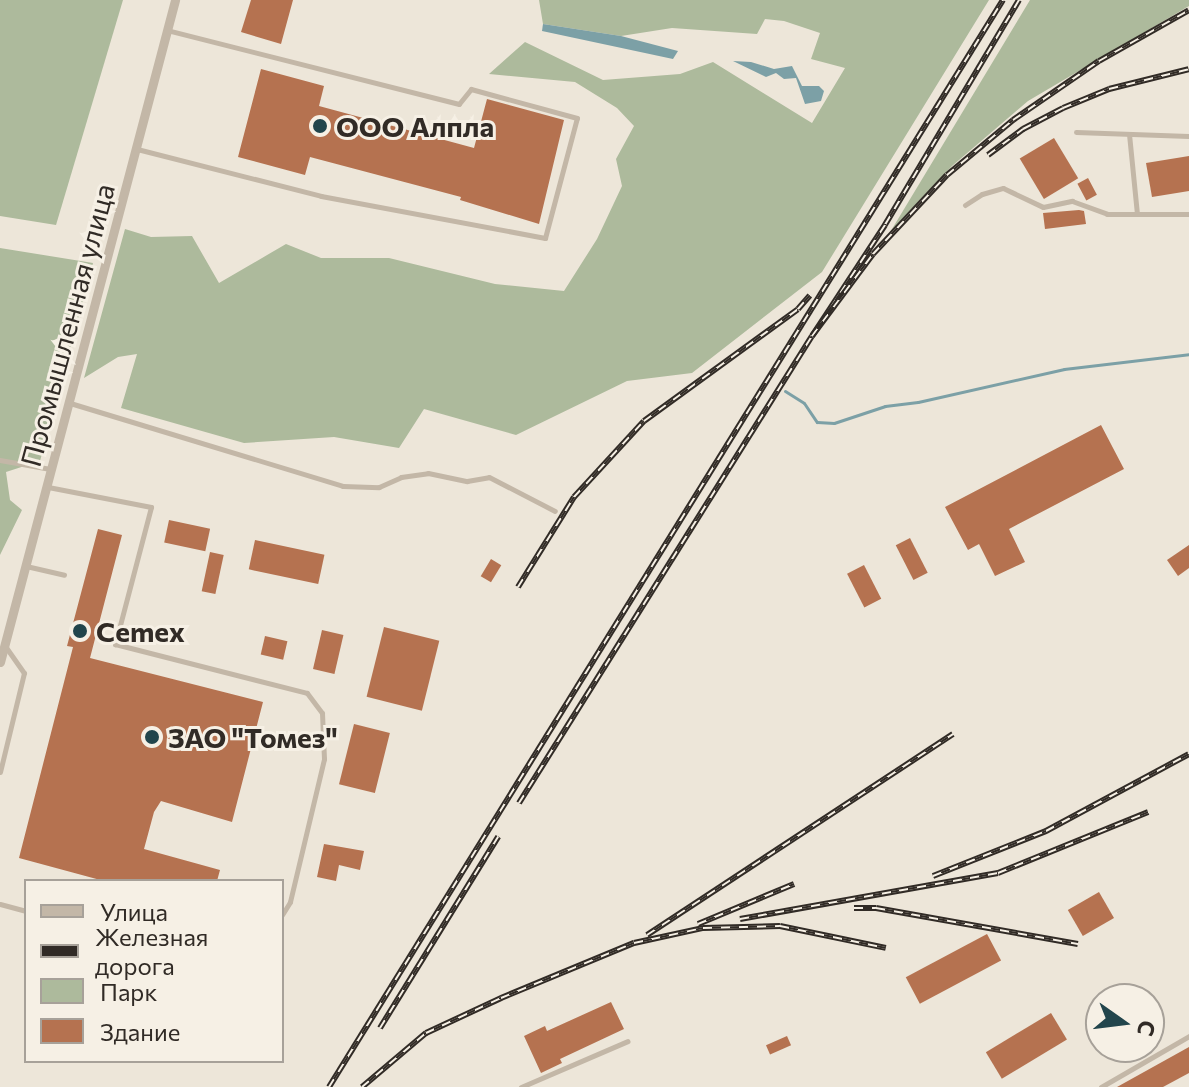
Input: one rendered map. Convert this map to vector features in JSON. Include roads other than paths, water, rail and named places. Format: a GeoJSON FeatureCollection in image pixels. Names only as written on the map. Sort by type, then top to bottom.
{"type":"FeatureCollection","features":[{"type":"Feature","properties":{"kind":"street","name":"Промышленная улица"},"geometry":{"type":"LineString","coordinates":[[0,662],[175,0]]}},
{"type":"Feature","properties":{"kind":"lane"},"geometry":{"type":"LineString","coordinates":[[136,148],[321,196],[545,238],[577,118],[471,89],[459,104],[167,30]]}},
{"type":"Feature","properties":{"kind":"lane"},"geometry":{"type":"LineString","coordinates":[[1076,132],[1189,136]]}},
{"type":"Feature","properties":{"kind":"lane"},"geometry":{"type":"LineString","coordinates":[[1129,134],[1137,214]]}},
{"type":"Feature","properties":{"kind":"lane"},"geometry":{"type":"LineString","coordinates":[[965,205],[982,194],[1003,188],[1043,207],[1072,201],[1107,214],[1189,214]]}},
{"type":"Feature","properties":{"kind":"lane"},"geometry":{"type":"LineString","coordinates":[[69,403],[343,486],[379,487],[401,477],[428,473],[467,481],[489,477],[555,511]]}},
{"type":"Feature","properties":{"kind":"lane"},"geometry":{"type":"LineString","coordinates":[[0,460],[51,470]]}},
{"type":"Feature","properties":{"kind":"lane"},"geometry":{"type":"LineString","coordinates":[[47,487],[151,507],[115,644],[307,693],[322,713],[324,759],[290,902],[284,912]]}},
{"type":"Feature","properties":{"kind":"lane"},"geometry":{"type":"LineString","coordinates":[[25,566],[64,575]]}},
{"type":"Feature","properties":{"kind":"lane"},"geometry":{"type":"LineString","coordinates":[[0,772],[24,673],[4,645]]}},
{"type":"Feature","properties":{"kind":"lane"},"geometry":{"type":"LineString","coordinates":[[0,904],[24,910]]}},
{"type":"Feature","properties":{"kind":"lane"},"geometry":{"type":"LineString","coordinates":[[1101,1087],[1189,1036]]}},
{"type":"Feature","properties":{"kind":"lane"},"geometry":{"type":"LineString","coordinates":[[521,1087],[628,1041]]}},
{"type":"Feature","properties":{"kind":"water"},"geometry":{"type":"Polygon","coordinates":[[[543,24],[621,36],[678,51],[673,59],[542,31],[543,24]]]}},
{"type":"Feature","properties":{"kind":"water"},"geometry":{"type":"Polygon","coordinates":[[[733,61],[751,62],[774,69],[792,66],[802,86],[819,86],[824,91],[821,101],[805,104],[796,78],[784,79],[776,73],[766,77],[733,61]]]}},
{"type":"Feature","properties":{"kind":"waterway"},"geometry":{"type":"LineString","coordinates":[[785,391],[804,403],[817,422],[834,423],[885,406],[918,402],[1064,369],[1189,354]]}},
{"type":"Feature","properties":{"kind":"railway"},"geometry":{"type":"LineString","coordinates":[[329,1087],[1003,0]]}},
{"type":"Feature","properties":{"kind":"railway"},"geometry":{"type":"LineString","coordinates":[[1019,0],[885,225],[812,336],[873,254],[947,175],[1013,120],[1099,61],[1189,10]]}},
{"type":"Feature","properties":{"kind":"railway"},"geometry":{"type":"LineString","coordinates":[[988,155],[1023,129],[1063,108],[1109,89],[1189,69]]}},
{"type":"Feature","properties":{"kind":"railway"},"geometry":{"type":"LineString","coordinates":[[518,587],[574,497],[644,421],[798,309],[810,295]]}},
{"type":"Feature","properties":{"kind":"railway"},"geometry":{"type":"LineString","coordinates":[[519,803],[812,336]]}},
{"type":"Feature","properties":{"kind":"railway"},"geometry":{"type":"LineString","coordinates":[[647,935],[953,734]]}},
{"type":"Feature","properties":{"kind":"railway"},"geometry":{"type":"LineString","coordinates":[[933,876],[1046,831],[1189,754]]}},
{"type":"Feature","properties":{"kind":"railway"},"geometry":{"type":"LineString","coordinates":[[740,919],[998,873],[1148,812]]}},
{"type":"Feature","properties":{"kind":"railway"},"geometry":{"type":"LineString","coordinates":[[380,1028],[498,837]]}},
{"type":"Feature","properties":{"kind":"railway"},"geometry":{"type":"LineString","coordinates":[[698,924],[794,884]]}},
{"type":"Feature","properties":{"kind":"railway"},"geometry":{"type":"LineString","coordinates":[[854,908],[876,908],[1078,944]]}},
{"type":"Feature","properties":{"kind":"railway"},"geometry":{"type":"LineString","coordinates":[[362,1087],[426,1033],[634,943],[703,928],[780,926],[886,948]]}},
{"type":"Feature","properties":{"kind":"place","name":"ООО Алпла"},"geometry":{"type":"Point","coordinates":[320,126]}},
{"type":"Feature","properties":{"kind":"place","name":"Cemex"},"geometry":{"type":"Point","coordinates":[80,631]}},
{"type":"Feature","properties":{"kind":"place","name":"ЗАО \"Томез\""},"geometry":{"type":"Point","coordinates":[152,737]}}]}
